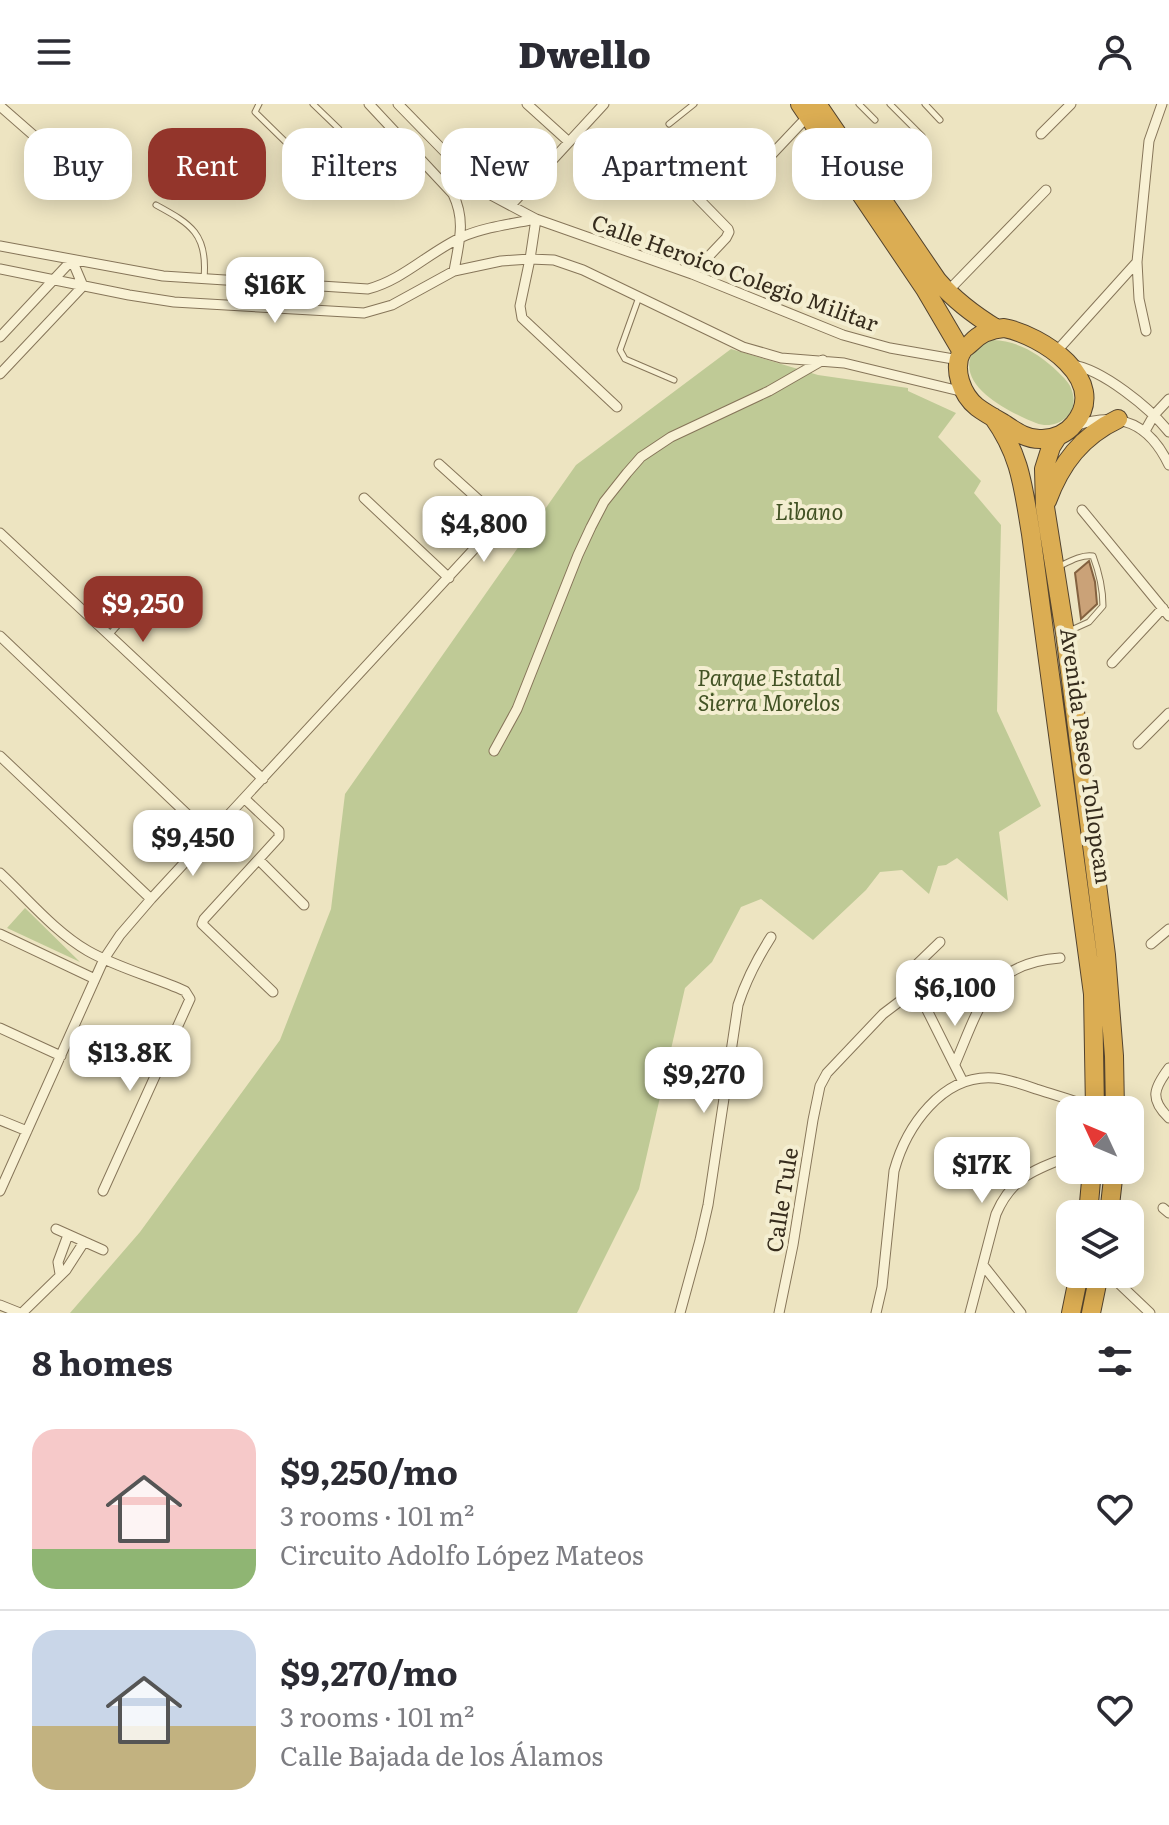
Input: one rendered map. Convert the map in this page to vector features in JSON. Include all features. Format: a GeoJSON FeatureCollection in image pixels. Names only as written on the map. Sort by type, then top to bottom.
{"type":"FeatureCollection","features":[{"type":"Feature","properties":{"kind":"highway"},"geometry":{"type":"LineString","coordinates":[[808,108],[820,128]]}},
{"type":"Feature","properties":{"kind":"highway"},"geometry":{"type":"LineString","coordinates":[[808,108],[947,292],[968,311],[997,329]]}},
{"type":"Feature","properties":{"kind":"highway"},"geometry":{"type":"LineString","coordinates":[[865,200],[925,289],[961,356]]}},
{"type":"Feature","properties":{"kind":"highway"},"geometry":{"type":"LineString","coordinates":[[997,329],[1016,330],[1055,353],[1071,365],[1080,378],[1084,398],[1081,413],[1065,432],[1039,440],[1029,438],[977,406],[964,392],[958,369],[961,356],[981,334],[997,329]]}},
{"type":"Feature","properties":{"kind":"highway","name":"Avenida Paseo Tollopcan"},"geometry":{"type":"LineString","coordinates":[[993,417],[1005,434],[1019,465],[1031,534],[1093,994],[1095,1096]]}},
{"type":"Feature","properties":{"kind":"highway"},"geometry":{"type":"LineString","coordinates":[[1045,507],[1058,475],[1070,456],[1094,432],[1118,419]]}},
{"type":"Feature","properties":{"kind":"highway","name":"Avenida Paseo Tollopcan"},"geometry":{"type":"LineString","coordinates":[[1065,432],[1051,447],[1043,483],[1108,973],[1114,1096]]}},
{"type":"Feature","properties":{"kind":"highway"},"geometry":{"type":"LineString","coordinates":[[1071,1313],[1076,1288]]}},
{"type":"Feature","properties":{"kind":"highway"},"geometry":{"type":"LineString","coordinates":[[1091,1313],[1096,1288]]}},
{"type":"Feature","properties":{"kind":"street"},"geometry":{"type":"LineString","coordinates":[[369,104],[393,128]]}},
{"type":"Feature","properties":{"kind":"street","name":"Calle Heroico Colegio Militar"},"geometry":{"type":"LineString","coordinates":[[398,104],[479,187],[536,219],[692,274],[855,339],[913,353],[961,356]]}},
{"type":"Feature","properties":{"kind":"street"},"geometry":{"type":"LineString","coordinates":[[527,104],[569,142]]}},
{"type":"Feature","properties":{"kind":"street"},"geometry":{"type":"LineString","coordinates":[[511,205],[604,104]]}},
{"type":"Feature","properties":{"kind":"street"},"geometry":{"type":"LineString","coordinates":[[1041,134],[1071,104]]}},
{"type":"Feature","properties":{"kind":"street"},"geometry":{"type":"LineString","coordinates":[[1146,331],[1139,299],[1137,262],[1149,141],[1162,104]]}},
{"type":"Feature","properties":{"kind":"street"},"geometry":{"type":"LineString","coordinates":[[0,106],[25,128]]}},
{"type":"Feature","properties":{"kind":"street"},"geometry":{"type":"LineString","coordinates":[[776,147],[808,108]]}},
{"type":"Feature","properties":{"kind":"street"},"geometry":{"type":"LineString","coordinates":[[397,128],[409,115]]}},
{"type":"Feature","properties":{"kind":"street"},"geometry":{"type":"LineString","coordinates":[[425,163],[453,194],[459,206],[460,238],[454,271]]}},
{"type":"Feature","properties":{"kind":"street"},"geometry":{"type":"LineString","coordinates":[[947,292],[1046,190]]}},
{"type":"Feature","properties":{"kind":"street"},"geometry":{"type":"LineString","coordinates":[[692,274],[729,232],[700,200]]}},
{"type":"Feature","properties":{"kind":"street"},"geometry":{"type":"LineString","coordinates":[[0,246],[141,273],[368,289],[394,279],[460,238],[536,219],[519,313],[617,407]]}},
{"type":"Feature","properties":{"kind":"street"},"geometry":{"type":"LineString","coordinates":[[0,337],[72,260]]}},
{"type":"Feature","properties":{"kind":"street"},"geometry":{"type":"LineString","coordinates":[[0,374],[83,286],[72,260]]}},
{"type":"Feature","properties":{"kind":"street","name":"Calle Heroico Colegio Militar"},"geometry":{"type":"LineString","coordinates":[[0,269],[174,302],[364,313],[392,305],[454,271],[491,262],[554,260],[571,265],[743,347],[781,358],[854,365],[964,392]]}},
{"type":"Feature","properties":{"kind":"street"},"geometry":{"type":"LineString","coordinates":[[1055,353],[1137,262]]}},
{"type":"Feature","properties":{"kind":"street"},"geometry":{"type":"LineString","coordinates":[[494,751],[517,709],[591,527],[604,502],[627,473],[641,457],[671,437],[769,391],[823,360]]}},
{"type":"Feature","properties":{"kind":"street"},"geometry":{"type":"LineString","coordinates":[[1071,365],[1100,375],[1154,415],[1169,432]]}},
{"type":"Feature","properties":{"kind":"street"},"geometry":{"type":"LineString","coordinates":[[1145,431],[1169,399]]}},
{"type":"Feature","properties":{"kind":"street"},"geometry":{"type":"LineString","coordinates":[[1065,432],[1090,420],[1118,419],[1145,431],[1160,448],[1169,465]]}},
{"type":"Feature","properties":{"kind":"street"},"geometry":{"type":"LineString","coordinates":[[439,464],[501,520]]}},
{"type":"Feature","properties":{"kind":"street"},"geometry":{"type":"LineString","coordinates":[[364,498],[449,578]]}},
{"type":"Feature","properties":{"kind":"street"},"geometry":{"type":"LineString","coordinates":[[0,1191],[104,959],[120,935],[511,509]]}},
{"type":"Feature","properties":{"kind":"street"},"geometry":{"type":"LineString","coordinates":[[1082,510],[1166,612],[1112,663]]}},
{"type":"Feature","properties":{"kind":"street"},"geometry":{"type":"LineString","coordinates":[[0,533],[263,779]]}},
{"type":"Feature","properties":{"kind":"street"},"geometry":{"type":"LineString","coordinates":[[0,636],[210,836]]}},
{"type":"Feature","properties":{"kind":"street"},"geometry":{"type":"LineString","coordinates":[[1138,744],[1169,713]]}},
{"type":"Feature","properties":{"kind":"street"},"geometry":{"type":"LineString","coordinates":[[0,756],[151,899]]}},
{"type":"Feature","properties":{"kind":"street"},"geometry":{"type":"LineString","coordinates":[[245,799],[280,834],[202,924],[273,992]]}},
{"type":"Feature","properties":{"kind":"street"},"geometry":{"type":"LineString","coordinates":[[259,860],[304,905]]}},
{"type":"Feature","properties":{"kind":"street"},"geometry":{"type":"LineString","coordinates":[[0,873],[71,939],[91,953],[182,990],[190,999],[103,1191]]}},
{"type":"Feature","properties":{"kind":"street"},"geometry":{"type":"LineString","coordinates":[[1151,944],[1169,929]]}},
{"type":"Feature","properties":{"kind":"street"},"geometry":{"type":"LineString","coordinates":[[0,934],[95,979]]}},
{"type":"Feature","properties":{"kind":"street"},"geometry":{"type":"LineString","coordinates":[[680,1313],[708,1205],[738,1005],[757,959],[771,937]]}},
{"type":"Feature","properties":{"kind":"street"},"geometry":{"type":"LineString","coordinates":[[940,942],[911,970],[910,976],[963,1082]]}},
{"type":"Feature","properties":{"kind":"street"},"geometry":{"type":"LineString","coordinates":[[955,1064],[978,1009],[999,980],[1026,963],[1060,958]]}},
{"type":"Feature","properties":{"kind":"street","name":"Calle Tule"},"geometry":{"type":"LineString","coordinates":[[779,1313],[820,1086],[827,1073],[883,1014],[916,989]]}},
{"type":"Feature","properties":{"kind":"street"},"geometry":{"type":"LineString","coordinates":[[0,1028],[61,1056]]}},
{"type":"Feature","properties":{"kind":"street"},"geometry":{"type":"LineString","coordinates":[[1169,1068],[1156,1087],[1155,1096],[1160,1109],[1169,1118]]}},
{"type":"Feature","properties":{"kind":"street"},"geometry":{"type":"LineString","coordinates":[[876,1313],[884,1273],[894,1171],[907,1137],[930,1106],[946,1091],[976,1078],[1013,1081],[1057,1096]]}},
{"type":"Feature","properties":{"kind":"street"},"geometry":{"type":"LineString","coordinates":[[0,1120],[27,1131]]}},
{"type":"Feature","properties":{"kind":"street"},"geometry":{"type":"LineString","coordinates":[[970,1313],[1002,1200],[1021,1179],[1056,1162]]}},
{"type":"Feature","properties":{"kind":"street"},"geometry":{"type":"LineString","coordinates":[[56,1229],[103,1250]]}},
{"type":"Feature","properties":{"kind":"street"},"geometry":{"type":"LineString","coordinates":[[60,1274],[58,1262],[68,1235]]}},
{"type":"Feature","properties":{"kind":"street"},"geometry":{"type":"LineString","coordinates":[[0,1305],[21,1313],[71,1263],[84,1242]]}},
{"type":"Feature","properties":{"kind":"street"},"geometry":{"type":"LineString","coordinates":[[983,1265],[1021,1313]]}},
{"type":"Feature","properties":{"kind":"street"},"geometry":{"type":"LineString","coordinates":[[1124,1288],[1150,1313]]}},
{"type":"Feature","properties":{"kind":"lane"},"geometry":{"type":"LineString","coordinates":[[259,104],[255,112],[309,162],[340,134],[339,129],[313,104]]}},
{"type":"Feature","properties":{"kind":"lane"},"geometry":{"type":"LineString","coordinates":[[669,124],[694,104]]}},
{"type":"Feature","properties":{"kind":"lane"},"geometry":{"type":"LineString","coordinates":[[859,104],[875,120]]}},
{"type":"Feature","properties":{"kind":"lane"},"geometry":{"type":"LineString","coordinates":[[890,104],[914,128]]}},
{"type":"Feature","properties":{"kind":"lane"},"geometry":{"type":"LineString","coordinates":[[925,104],[940,120]]}},
{"type":"Feature","properties":{"kind":"lane"},"geometry":{"type":"LineString","coordinates":[[156,205],[180,218],[203,244],[206,260],[204,279]]}},
{"type":"Feature","properties":{"kind":"lane"},"geometry":{"type":"LineString","coordinates":[[639,297],[620,354],[674,380]]}},
{"type":"Feature","properties":{"kind":"lane"},"geometry":{"type":"LineString","coordinates":[[1054,568],[1093,556],[1100,580],[1103,606],[1089,622],[1065,633]]}},
{"type":"Feature","properties":{"kind":"lane"},"geometry":{"type":"LineString","coordinates":[[109,635],[134,607],[181,584]]}},
{"type":"Feature","properties":{"kind":"green space"},"geometry":{"type":"Polygon","coordinates":[[[993,340],[1028,350],[1064,378],[1074,399],[1065,419],[1052,425],[1036,423],[1003,407],[982,390],[974,381],[970,359],[979,347],[993,340]]]}},
{"type":"Feature","properties":{"kind":"green space","name":"Parque Estatal Sierra Morelos"},"geometry":{"type":"Polygon","coordinates":[[[731,349],[818,375],[908,388],[908,391],[956,413],[938,437],[981,481],[974,493],[1001,525],[997,711],[1041,806],[999,832],[1008,901],[957,858],[938,866],[929,894],[902,870],[880,872],[866,890],[813,940],[761,899],[741,907],[712,962],[685,988],[639,1189],[577,1313],[70,1313],[140,1232],[280,1040],[331,909],[345,794],[576,465],[731,349]]]}},
{"type":"Feature","properties":{"kind":"green space"},"geometry":{"type":"Polygon","coordinates":[[[25,908],[80,962],[7,928],[25,908]]]}},
{"type":"Feature","properties":{"kind":"building"},"geometry":{"type":"Polygon","coordinates":[[[1089,561],[1097,604],[1081,619],[1075,573],[1089,561]]]}},
{"type":"Feature","properties":{"kind":"park label","name":"Libano"},"geometry":{"type":"Point","coordinates":[809,512]}}]}
